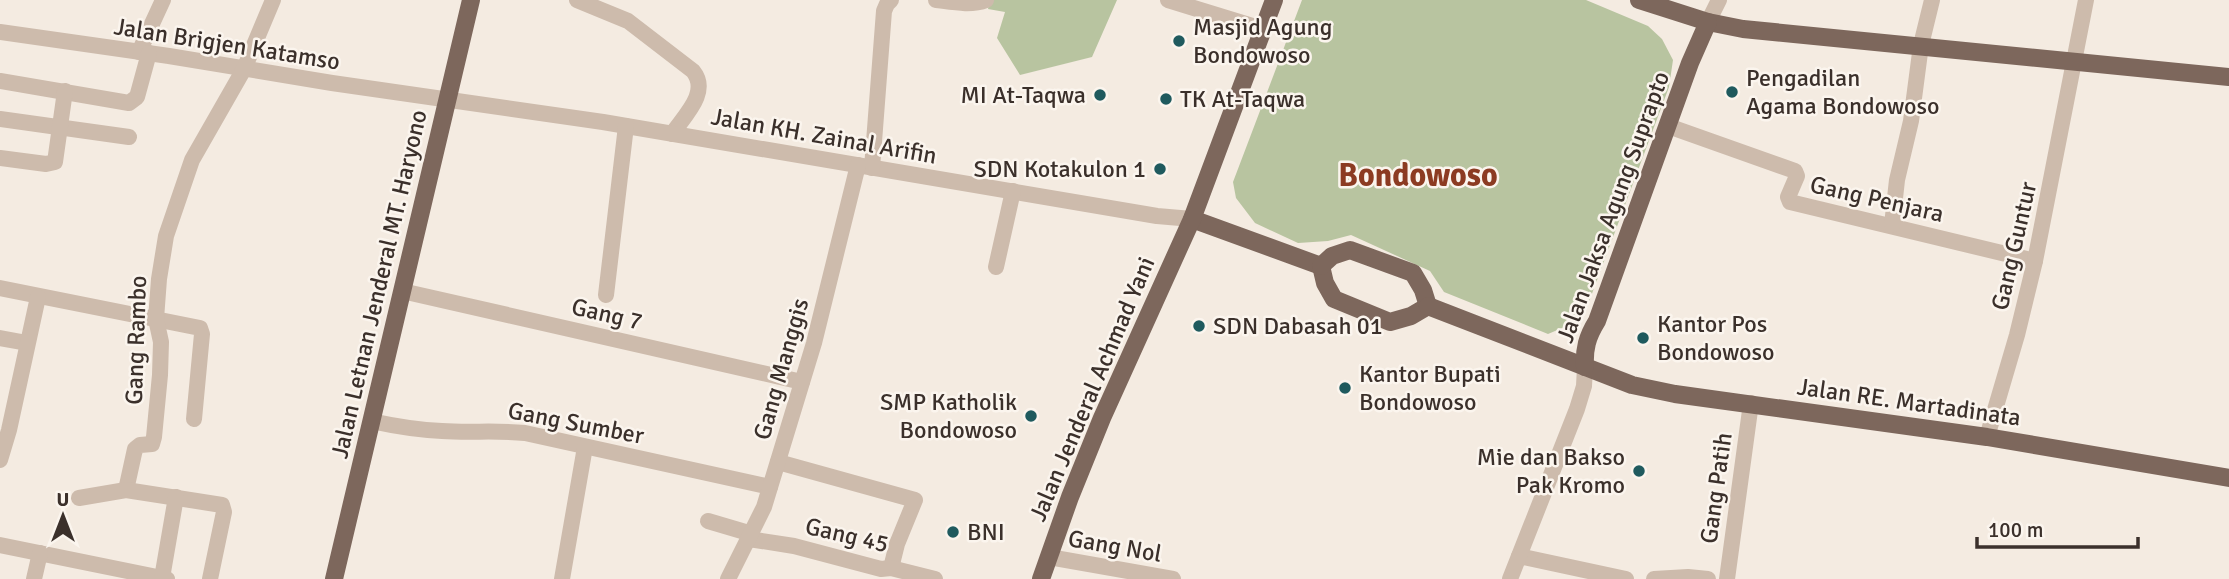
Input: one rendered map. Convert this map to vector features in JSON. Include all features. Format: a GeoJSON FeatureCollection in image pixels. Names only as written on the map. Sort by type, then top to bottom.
{"type":"FeatureCollection","features":[{"type":"Feature","properties":{"kind":"main road","name":"Jalan Letnan Jenderal MT. Haryono"},"geometry":{"type":"LineString","coordinates":[[334,579],[471,0]]}},
{"type":"Feature","properties":{"kind":"main road","name":"Jalan Jenderal Achmad Yani"},"geometry":{"type":"LineString","coordinates":[[1041,579],[1102,418],[1192,219],[1274,0]]}},
{"type":"Feature","properties":{"kind":"main road"},"geometry":{"type":"LineString","coordinates":[[1639,0],[1708,22],[1743,29],[2229,76]]}},
{"type":"Feature","properties":{"kind":"main road","name":"Jalan Jaksa Agung Suprapto"},"geometry":{"type":"LineString","coordinates":[[1585,367],[1584,351],[1587,340],[1597,321],[1690,64],[1708,22]]}},
{"type":"Feature","properties":{"kind":"main road"},"geometry":{"type":"LineString","coordinates":[[1192,219],[1321,266]]}},
{"type":"Feature","properties":{"kind":"main road"},"geometry":{"type":"LineString","coordinates":[[1349,250],[1413,273],[1428,306],[1411,316],[1390,322],[1334,299],[1325,283],[1321,266],[1332,256],[1349,250]]}},
{"type":"Feature","properties":{"kind":"main road","name":"Jalan RE. Martadinata"},"geometry":{"type":"LineString","coordinates":[[1428,306],[1632,385],[1675,394],[1987,437],[2229,478]]}},
{"type":"Feature","properties":{"kind":"street"},"geometry":{"type":"LineString","coordinates":[[0,80],[132,102],[137,97],[144,53],[163,0]]}},
{"type":"Feature","properties":{"kind":"street","name":"Gang Rambo"},"geometry":{"type":"LineString","coordinates":[[125,490],[135,449],[140,445],[152,444],[154,437],[160,374],[160,332],[156,319],[166,236],[183,184],[202,142],[244,69],[273,0]]}},
{"type":"Feature","properties":{"kind":"street"},"geometry":{"type":"LineString","coordinates":[[577,0],[628,21],[693,71],[699,79],[699,93],[672,134]]}},
{"type":"Feature","properties":{"kind":"street","name":"Gang Manggis"},"geometry":{"type":"LineString","coordinates":[[728,579],[764,507],[836,257],[865,167],[884,11],[891,0]]}},
{"type":"Feature","properties":{"kind":"street"},"geometry":{"type":"LineString","coordinates":[[936,0],[975,3],[986,0]]}},
{"type":"Feature","properties":{"kind":"street"},"geometry":{"type":"LineString","coordinates":[[1168,0],[1262,29]]}},
{"type":"Feature","properties":{"kind":"street"},"geometry":{"type":"LineString","coordinates":[[1708,22],[1719,0]]}},
{"type":"Feature","properties":{"kind":"street"},"geometry":{"type":"LineString","coordinates":[[1892,225],[1897,180],[1911,121],[1920,45],[1932,0]]}},
{"type":"Feature","properties":{"kind":"street","name":"Gang Guntur"},"geometry":{"type":"LineString","coordinates":[[1987,437],[2017,335],[2035,261],[2086,0]]}},
{"type":"Feature","properties":{"kind":"street","name":"Jalan Brigjen Katamso"},"geometry":{"type":"LineString","coordinates":[[0,32],[448,100]]}},
{"type":"Feature","properties":{"kind":"street"},"geometry":{"type":"LineString","coordinates":[[0,158],[46,164],[56,160],[65,91]]}},
{"type":"Feature","properties":{"kind":"street","name":"Jalan KH. Zainal Arifin"},"geometry":{"type":"LineString","coordinates":[[448,100],[626,126],[1157,216],[1192,219]]}},
{"type":"Feature","properties":{"kind":"street"},"geometry":{"type":"LineString","coordinates":[[0,119],[129,137]]}},
{"type":"Feature","properties":{"kind":"street"},"geometry":{"type":"LineString","coordinates":[[606,295],[626,126]]}},
{"type":"Feature","properties":{"kind":"street","name":"Gang Penjara"},"geometry":{"type":"LineString","coordinates":[[1668,126],[1795,171],[1797,177],[1788,197],[1790,202],[2035,261]]}},
{"type":"Feature","properties":{"kind":"street"},"geometry":{"type":"LineString","coordinates":[[996,267],[1013,191]]}},
{"type":"Feature","properties":{"kind":"street"},"geometry":{"type":"LineString","coordinates":[[0,288],[197,326],[201,330],[194,419]]}},
{"type":"Feature","properties":{"kind":"street","name":"Gang 7"},"geometry":{"type":"LineString","coordinates":[[401,291],[802,382]]}},
{"type":"Feature","properties":{"kind":"street"},"geometry":{"type":"LineString","coordinates":[[0,460],[38,297]]}},
{"type":"Feature","properties":{"kind":"street"},"geometry":{"type":"LineString","coordinates":[[0,338],[27,343]]}},
{"type":"Feature","properties":{"kind":"street"},"geometry":{"type":"LineString","coordinates":[[1510,579],[1577,409],[1584,386],[1585,367]]}},
{"type":"Feature","properties":{"kind":"street","name":"Gang Patih"},"geometry":{"type":"LineString","coordinates":[[1727,579],[1751,404]]}},
{"type":"Feature","properties":{"kind":"street","name":"Gang Sumber"},"geometry":{"type":"LineString","coordinates":[[371,421],[420,430],[496,430],[525,433],[770,486]]}},
{"type":"Feature","properties":{"kind":"street"},"geometry":{"type":"LineString","coordinates":[[562,579],[585,447]]}},
{"type":"Feature","properties":{"kind":"street"},"geometry":{"type":"LineString","coordinates":[[778,461],[915,500],[897,544],[891,568]]}},
{"type":"Feature","properties":{"kind":"street"},"geometry":{"type":"LineString","coordinates":[[79,499],[125,490],[220,504],[224,508],[210,579]]}},
{"type":"Feature","properties":{"kind":"street"},"geometry":{"type":"LineString","coordinates":[[0,545],[164,579],[176,497]]}},
{"type":"Feature","properties":{"kind":"street","name":"Gang 45"},"geometry":{"type":"LineString","coordinates":[[708,521],[751,536],[881,569],[891,568],[935,579]]}},
{"type":"Feature","properties":{"kind":"street"},"geometry":{"type":"LineString","coordinates":[[34,579],[40,553]]}},
{"type":"Feature","properties":{"kind":"street"},"geometry":{"type":"LineString","coordinates":[[1519,556],[1626,579]]}},
{"type":"Feature","properties":{"kind":"street","name":"Gang Nol"},"geometry":{"type":"LineString","coordinates":[[1049,557],[1173,579]]}},
{"type":"Feature","properties":{"kind":"street"},"geometry":{"type":"LineString","coordinates":[[1654,579],[1688,576],[1708,579]]}},
{"type":"Feature","properties":{"kind":"green space"},"geometry":{"type":"Polygon","coordinates":[[[990,0],[1117,0],[1092,57],[1020,75],[997,38],[1005,12],[988,9],[990,0]]]}},
{"type":"Feature","properties":{"kind":"green space"},"geometry":{"type":"Polygon","coordinates":[[[1302,0],[1586,0],[1648,26],[1662,39],[1673,60],[1669,87],[1587,307],[1569,325],[1548,334],[1444,292],[1430,271],[1351,235],[1328,241],[1298,243],[1255,223],[1236,198],[1233,182],[1302,0]]]}},
{"type":"Feature","properties":{"kind":"place","name":"Masjid Agung Bondowoso"},"geometry":{"type":"Point","coordinates":[1179,41]}},
{"type":"Feature","properties":{"kind":"place","name":"Pengadilan Agama Bondowoso"},"geometry":{"type":"Point","coordinates":[1732,92]}},
{"type":"Feature","properties":{"kind":"place","name":"MI At-Taqwa"},"geometry":{"type":"Point","coordinates":[1100,95]}},
{"type":"Feature","properties":{"kind":"place","name":"TK At-Taqwa"},"geometry":{"type":"Point","coordinates":[1166,99]}},
{"type":"Feature","properties":{"kind":"place","name":"SDN Kotakulon 1"},"geometry":{"type":"Point","coordinates":[1160,169]}},
{"type":"Feature","properties":{"kind":"place","name":"SDN Dabasah 01"},"geometry":{"type":"Point","coordinates":[1199,326]}},
{"type":"Feature","properties":{"kind":"place","name":"Kantor Pos Bondowoso"},"geometry":{"type":"Point","coordinates":[1643,338]}},
{"type":"Feature","properties":{"kind":"place","name":"Kantor Bupati Bondowoso"},"geometry":{"type":"Point","coordinates":[1345,388]}},
{"type":"Feature","properties":{"kind":"place","name":"SMP Katholik Bondowoso"},"geometry":{"type":"Point","coordinates":[1031,416]}},
{"type":"Feature","properties":{"kind":"place","name":"Mie dan Bakso Pak Kromo"},"geometry":{"type":"Point","coordinates":[1639,471]}},
{"type":"Feature","properties":{"kind":"place","name":"BNI"},"geometry":{"type":"Point","coordinates":[953,532]}},
{"type":"Feature","properties":{"kind":"district","name":"Bondowoso"},"geometry":{"type":"Point","coordinates":[1418,175]}}]}
